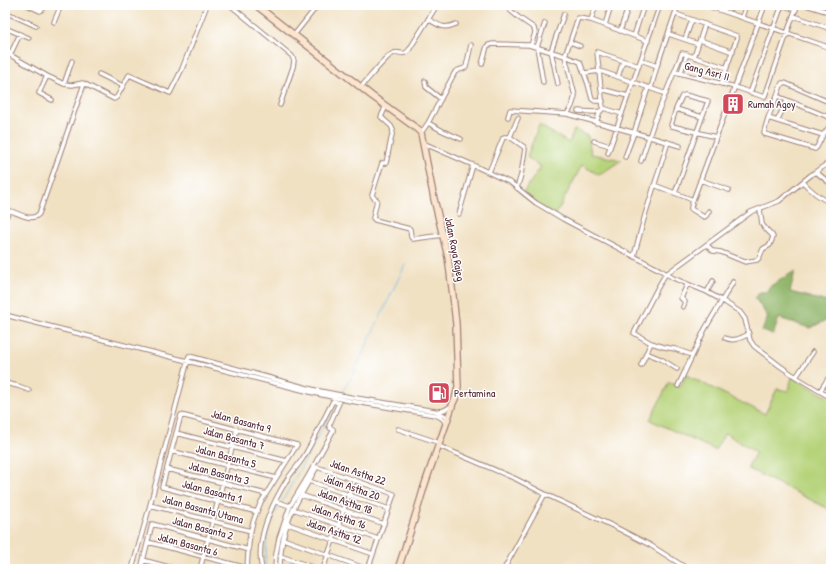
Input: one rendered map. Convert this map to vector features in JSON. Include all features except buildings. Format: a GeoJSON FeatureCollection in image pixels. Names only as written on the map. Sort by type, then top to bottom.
{"type":"FeatureCollection","features":[{"type":"Feature","properties":{"kind":"main road"},"geometry":{"type":"LineString","coordinates":[[256,5],[421,133]]}},
{"type":"Feature","properties":{"kind":"main road","name":"Jalan Raya Rajeg"},"geometry":{"type":"LineString","coordinates":[[399,569],[424,487],[440,445],[453,403],[456,400],[458,387],[456,324],[448,256],[434,199],[421,133]]}},
{"type":"Feature","properties":{"kind":"street"},"geometry":{"type":"LineString","coordinates":[[28,5],[40,11],[45,5]]}},
{"type":"Feature","properties":{"kind":"street"},"geometry":{"type":"LineString","coordinates":[[54,22],[61,5]]}},
{"type":"Feature","properties":{"kind":"street"},"geometry":{"type":"LineString","coordinates":[[5,54],[10,55],[64,84],[72,85],[81,83],[114,99],[117,97],[128,76],[170,93],[182,70],[207,5]]}},
{"type":"Feature","properties":{"kind":"street"},"geometry":{"type":"LineString","coordinates":[[230,5],[292,56],[294,61],[293,67],[280,104]]}},
{"type":"Feature","properties":{"kind":"street"},"geometry":{"type":"LineString","coordinates":[[294,35],[318,5]]}},
{"type":"Feature","properties":{"kind":"street"},"geometry":{"type":"LineString","coordinates":[[361,87],[392,53],[396,52],[404,54],[409,50],[437,5]]}},
{"type":"Feature","properties":{"kind":"street"},"geometry":{"type":"LineString","coordinates":[[504,5],[534,28],[535,33],[531,45]]}},
{"type":"Feature","properties":{"kind":"street"},"geometry":{"type":"LineString","coordinates":[[591,20],[596,5]]}},
{"type":"Feature","properties":{"kind":"street"},"geometry":{"type":"LineString","coordinates":[[605,25],[611,5]]}},
{"type":"Feature","properties":{"kind":"street"},"geometry":{"type":"LineString","coordinates":[[620,31],[629,5]]}},
{"type":"Feature","properties":{"kind":"street"},"geometry":{"type":"LineString","coordinates":[[634,36],[644,5]]}},
{"type":"Feature","properties":{"kind":"street"},"geometry":{"type":"LineString","coordinates":[[608,153],[660,5]]}},
{"type":"Feature","properties":{"kind":"street"},"geometry":{"type":"LineString","coordinates":[[625,157],[678,5]]}},
{"type":"Feature","properties":{"kind":"street"},"geometry":{"type":"LineString","coordinates":[[705,5],[829,47],[831,38]]}},
{"type":"Feature","properties":{"kind":"street"},"geometry":{"type":"LineString","coordinates":[[742,17],[746,5]]}},
{"type":"Feature","properties":{"kind":"street"},"geometry":{"type":"LineString","coordinates":[[709,211],[704,217],[692,210],[691,207],[764,5]]}},
{"type":"Feature","properties":{"kind":"street"},"geometry":{"type":"LineString","coordinates":[[796,10],[782,5],[750,93],[762,97],[765,96],[794,16],[796,10],[797,5]]}},
{"type":"Feature","properties":{"kind":"street"},"geometry":{"type":"LineString","coordinates":[[806,5],[829,12]]}},
{"type":"Feature","properties":{"kind":"street"},"geometry":{"type":"LineString","coordinates":[[5,12],[36,26]]}},
{"type":"Feature","properties":{"kind":"street"},"geometry":{"type":"LineString","coordinates":[[558,84],[551,51],[564,14]]}},
{"type":"Feature","properties":{"kind":"street"},"geometry":{"type":"LineString","coordinates":[[676,14],[737,36],[721,84]]}},
{"type":"Feature","properties":{"kind":"street"},"geometry":{"type":"LineString","coordinates":[[794,16],[831,29]]}},
{"type":"Feature","properties":{"kind":"street"},"geometry":{"type":"LineString","coordinates":[[567,114],[572,106],[575,96],[565,56],[578,18],[591,20],[648,41]]}},
{"type":"Feature","properties":{"kind":"street"},"geometry":{"type":"LineString","coordinates":[[428,19],[446,27],[456,24]]}},
{"type":"Feature","properties":{"kind":"street"},"geometry":{"type":"LineString","coordinates":[[685,39],[692,20]]}},
{"type":"Feature","properties":{"kind":"street"},"geometry":{"type":"LineString","coordinates":[[543,82],[537,47],[545,23]]}},
{"type":"Feature","properties":{"kind":"street"},"geometry":{"type":"LineString","coordinates":[[694,56],[705,24]]}},
{"type":"Feature","properties":{"kind":"street"},"geometry":{"type":"LineString","coordinates":[[5,29],[29,38]]}},
{"type":"Feature","properties":{"kind":"street"},"geometry":{"type":"LineString","coordinates":[[11,53],[20,34]]}},
{"type":"Feature","properties":{"kind":"street"},"geometry":{"type":"LineString","coordinates":[[669,34],[732,52]]}},
{"type":"Feature","properties":{"kind":"street"},"geometry":{"type":"LineString","coordinates":[[570,42],[580,46]]}},
{"type":"Feature","properties":{"kind":"street"},"geometry":{"type":"LineString","coordinates":[[421,133],[428,123],[455,72],[466,68],[471,45]]}},
{"type":"Feature","properties":{"kind":"street"},"geometry":{"type":"LineString","coordinates":[[482,64],[487,46],[490,45],[531,45],[551,51],[580,62],[585,73],[592,99],[595,101],[603,101]]}},
{"type":"Feature","properties":{"kind":"street"},"geometry":{"type":"LineString","coordinates":[[596,123],[603,101],[597,52],[639,66]]}},
{"type":"Feature","properties":{"kind":"street"},"geometry":{"type":"LineString","coordinates":[[641,161],[654,122],[671,80],[676,72],[682,53],[727,68]]}},
{"type":"Feature","properties":{"kind":"street"},"geometry":{"type":"LineString","coordinates":[[681,72],[687,54]]}},
{"type":"Feature","properties":{"kind":"street"},"geometry":{"type":"LineString","coordinates":[[641,60],[657,66]]}},
{"type":"Feature","properties":{"kind":"street"},"geometry":{"type":"LineString","coordinates":[[64,84],[72,61]]}},
{"type":"Feature","properties":{"kind":"street"},"geometry":{"type":"LineString","coordinates":[[618,77],[623,61]]}},
{"type":"Feature","properties":{"kind":"street"},"geometry":{"type":"LineString","coordinates":[[585,73],[600,71],[666,94]]}},
{"type":"Feature","properties":{"kind":"street","name":"Gang Asri II"},"geometry":{"type":"LineString","coordinates":[[676,72],[681,72],[735,87],[750,93]]}},
{"type":"Feature","properties":{"kind":"street"},"geometry":{"type":"LineString","coordinates":[[99,74],[123,86]]}},
{"type":"Feature","properties":{"kind":"street"},"geometry":{"type":"LineString","coordinates":[[47,76],[39,93],[52,100]]}},
{"type":"Feature","properties":{"kind":"street"},"geometry":{"type":"LineString","coordinates":[[426,81],[426,87],[441,99]]}},
{"type":"Feature","properties":{"kind":"street"},"geometry":{"type":"LineString","coordinates":[[831,103],[781,83],[764,133],[815,149],[831,124]]}},
{"type":"Feature","properties":{"kind":"street"},"geometry":{"type":"LineString","coordinates":[[5,218],[10,211],[30,218],[39,214],[84,84]]}},
{"type":"Feature","properties":{"kind":"street"},"geometry":{"type":"LineString","coordinates":[[601,89],[628,96]]}},
{"type":"Feature","properties":{"kind":"street"},"geometry":{"type":"LineString","coordinates":[[675,192],[697,132],[707,102],[707,100],[683,95],[670,125],[673,126],[697,132],[716,137]]}},
{"type":"Feature","properties":{"kind":"street"},"geometry":{"type":"LineString","coordinates":[[777,96],[831,118]]}},
{"type":"Feature","properties":{"kind":"street"},"geometry":{"type":"LineString","coordinates":[[777,121],[787,100]]}},
{"type":"Feature","properties":{"kind":"street"},"geometry":{"type":"LineString","coordinates":[[386,106],[381,118],[391,126],[393,132],[386,163],[382,163],[372,195],[377,200],[373,218],[375,220],[410,229],[411,237],[413,239],[442,235]]}},
{"type":"Feature","properties":{"kind":"street"},"geometry":{"type":"LineString","coordinates":[[676,109],[702,117]]}},
{"type":"Feature","properties":{"kind":"street"},"geometry":{"type":"LineString","coordinates":[[508,117],[510,110],[567,114],[680,146]]}},
{"type":"Feature","properties":{"kind":"street"},"geometry":{"type":"LineString","coordinates":[[578,111],[594,112],[601,110],[622,114]]}},
{"type":"Feature","properties":{"kind":"street"},"geometry":{"type":"LineString","coordinates":[[510,136],[518,118]]}},
{"type":"Feature","properties":{"kind":"street"},"geometry":{"type":"LineString","coordinates":[[768,118],[823,135]]}},
{"type":"Feature","properties":{"kind":"street"},"geometry":{"type":"LineString","coordinates":[[428,123],[461,140]]}},
{"type":"Feature","properties":{"kind":"street"},"geometry":{"type":"LineString","coordinates":[[489,172],[504,136],[510,136],[525,149],[517,188]]}},
{"type":"Feature","properties":{"kind":"street"},"geometry":{"type":"LineString","coordinates":[[594,141],[610,146]]}},
{"type":"Feature","properties":{"kind":"street"},"geometry":{"type":"LineString","coordinates":[[634,256],[668,142]]}},
{"type":"Feature","properties":{"kind":"street"},"geometry":{"type":"LineString","coordinates":[[423,143],[489,172],[510,183],[536,203],[563,219],[673,278],[723,301],[740,312],[751,342],[754,346],[796,377],[831,398]]}},
{"type":"Feature","properties":{"kind":"street"},"geometry":{"type":"LineString","coordinates":[[692,356],[675,349],[664,348],[650,343],[634,332],[666,274],[751,212],[779,201],[831,161]]}},
{"type":"Feature","properties":{"kind":"street"},"geometry":{"type":"LineString","coordinates":[[459,214],[473,165]]}},
{"type":"Feature","properties":{"kind":"street"},"geometry":{"type":"LineString","coordinates":[[816,172],[831,184]]}},
{"type":"Feature","properties":{"kind":"street"},"geometry":{"type":"LineString","coordinates":[[700,180],[729,190]]}},
{"type":"Feature","properties":{"kind":"street"},"geometry":{"type":"LineString","coordinates":[[803,182],[814,193],[831,203]]}},
{"type":"Feature","properties":{"kind":"street"},"geometry":{"type":"LineString","coordinates":[[654,185],[693,200]]}},
{"type":"Feature","properties":{"kind":"street"},"geometry":{"type":"LineString","coordinates":[[707,245],[713,251],[722,252],[745,262],[757,260],[764,249],[770,245],[772,237],[772,235],[762,224],[760,209]]}},
{"type":"Feature","properties":{"kind":"street"},"geometry":{"type":"LineString","coordinates":[[706,292],[713,281]]}},
{"type":"Feature","properties":{"kind":"street"},"geometry":{"type":"LineString","coordinates":[[678,386],[705,329],[733,282]]}},
{"type":"Feature","properties":{"kind":"street"},"geometry":{"type":"LineString","coordinates":[[683,307],[685,302],[681,298],[687,285]]}},
{"type":"Feature","properties":{"kind":"street"},"geometry":{"type":"LineString","coordinates":[[5,315],[350,401],[435,415],[444,420],[446,426]]}},
{"type":"Feature","properties":{"kind":"street"},"geometry":{"type":"LineString","coordinates":[[725,338],[732,340],[739,339],[748,334]]}},
{"type":"Feature","properties":{"kind":"street"},"geometry":{"type":"LineString","coordinates":[[641,365],[650,343]]}},
{"type":"Feature","properties":{"kind":"street"},"geometry":{"type":"LineString","coordinates":[[796,377],[813,352]]}},
{"type":"Feature","properties":{"kind":"street"},"geometry":{"type":"LineString","coordinates":[[646,353],[661,359],[677,369]]}},
{"type":"Feature","properties":{"kind":"street"},"geometry":{"type":"LineString","coordinates":[[132,569],[188,356],[315,390],[435,412],[444,415],[448,419]]}},
{"type":"Feature","properties":{"kind":"street"},"geometry":{"type":"LineString","coordinates":[[820,391],[831,374]]}},
{"type":"Feature","properties":{"kind":"street"},"geometry":{"type":"LineString","coordinates":[[5,383],[29,390]]}},
{"type":"Feature","properties":{"kind":"street"},"geometry":{"type":"LineString","coordinates":[[262,569],[260,562],[261,549],[266,520],[277,502],[286,482],[308,450],[333,401],[339,403],[329,426],[333,430],[307,478],[278,538],[275,569]]}},
{"type":"Feature","properties":{"kind":"street"},"geometry":{"type":"LineString","coordinates":[[435,412],[448,409],[453,403]]}},
{"type":"Feature","properties":{"kind":"street","name":"Jalan Basanta 9"},"geometry":{"type":"LineString","coordinates":[[176,433],[181,415],[297,445],[287,462]]}},
{"type":"Feature","properties":{"kind":"street"},"geometry":{"type":"LineString","coordinates":[[200,569],[237,429]]}},
{"type":"Feature","properties":{"kind":"street"},"geometry":{"type":"LineString","coordinates":[[398,429],[440,445],[516,478],[545,494],[650,545],[688,569]]}},
{"type":"Feature","properties":{"kind":"street"},"geometry":{"type":"LineString","coordinates":[[167,469],[176,433]]}},
{"type":"Feature","properties":{"kind":"street","name":"Jalan Basanta 7"},"geometry":{"type":"LineString","coordinates":[[176,433],[287,462]]}},
{"type":"Feature","properties":{"kind":"street","name":"Jalan Basanta 5"},"geometry":{"type":"LineString","coordinates":[[171,451],[276,478]]}},
{"type":"Feature","properties":{"kind":"street"},"geometry":{"type":"LineString","coordinates":[[247,569],[254,517],[266,494],[287,462]]}},
{"type":"Feature","properties":{"kind":"street","name":"Jalan Astha 22"},"geometry":{"type":"LineString","coordinates":[[309,481],[317,467],[394,494],[389,509]]}},
{"type":"Feature","properties":{"kind":"street","name":"Jalan Basanta 3"},"geometry":{"type":"LineString","coordinates":[[167,469],[266,494]]}},
{"type":"Feature","properties":{"kind":"street","name":"Jalan Basanta 1"},"geometry":{"type":"LineString","coordinates":[[167,469],[162,487],[257,512]]}},
{"type":"Feature","properties":{"kind":"street"},"geometry":{"type":"LineString","coordinates":[[323,569],[354,480]]}},
{"type":"Feature","properties":{"kind":"street"},"geometry":{"type":"LineString","coordinates":[[280,569],[280,556],[283,540],[292,508],[309,481]]}},
{"type":"Feature","properties":{"kind":"street","name":"Jalan Astha 20"},"geometry":{"type":"LineString","coordinates":[[309,481],[389,509]]}},
{"type":"Feature","properties":{"kind":"street"},"geometry":{"type":"LineString","coordinates":[[504,569],[545,494]]}},
{"type":"Feature","properties":{"kind":"street","name":"Jalan Astha 18"},"geometry":{"type":"LineString","coordinates":[[301,495],[384,524]]}},
{"type":"Feature","properties":{"kind":"street","name":"Jalan Astha 16"},"geometry":{"type":"LineString","coordinates":[[277,502],[378,539]]}},
{"type":"Feature","properties":{"kind":"street","name":"Jalan Basanta Utama"},"geometry":{"type":"LineString","coordinates":[[150,505],[251,531]]}},
{"type":"Feature","properties":{"kind":"street"},"geometry":{"type":"LineString","coordinates":[[283,540],[367,569],[389,509]]}},
{"type":"Feature","properties":{"kind":"street","name":"Jalan Basanta 2"},"geometry":{"type":"LineString","coordinates":[[148,542],[152,524],[249,550]]}},
{"type":"Feature","properties":{"kind":"street","name":"Jalan Astha 12"},"geometry":{"type":"LineString","coordinates":[[288,524],[373,554]]}},
{"type":"Feature","properties":{"kind":"street"},"geometry":{"type":"LineString","coordinates":[[141,569],[148,542]]}},
{"type":"Feature","properties":{"kind":"street","name":"Jalan Basanta 6"},"geometry":{"type":"LineString","coordinates":[[148,542],[247,569]]}},
{"type":"Feature","properties":{"kind":"street"},"geometry":{"type":"LineString","coordinates":[[280,556],[318,569]]}},
{"type":"Feature","properties":{"kind":"street"},"geometry":{"type":"LineString","coordinates":[[143,560],[176,569]]}},
{"type":"Feature","properties":{"kind":"green space"},"geometry":{"type":"Polygon","coordinates":[[[539,125],[569,143],[574,130],[588,136],[591,154],[622,160],[599,175],[582,165],[555,216],[522,194],[541,167],[527,157],[539,125]]]}},
{"type":"Feature","properties":{"kind":"green space"},"geometry":{"type":"Polygon","coordinates":[[[795,271],[790,292],[831,303],[831,318],[810,328],[779,318],[773,335],[762,331],[768,317],[755,298],[760,292],[768,292],[769,287],[795,271]]]}},
{"type":"Feature","properties":{"kind":"green space"},"geometry":{"type":"Polygon","coordinates":[[[686,375],[765,414],[777,389],[788,391],[792,377],[831,399],[831,510],[747,468],[756,452],[725,433],[715,450],[650,420],[669,382],[680,387],[686,375]]]}},
{"type":"Feature","properties":{"kind":"waterway"},"geometry":{"type":"LineString","coordinates":[[342,393],[352,376],[405,265]]}},
{"type":"Feature","properties":{"kind":"waterway"},"geometry":{"type":"LineString","coordinates":[[282,502],[336,403]]}},
{"type":"Feature","properties":{"kind":"waterway"},"geometry":{"type":"LineString","coordinates":[[265,569],[267,534],[274,515],[280,505]]}},
{"type":"Feature","properties":{"kind":"place","name":"Rumah Agoy"},"geometry":{"type":"Point","coordinates":[733,104]}},
{"type":"Feature","properties":{"kind":"place","name":"Pertamina"},"geometry":{"type":"Point","coordinates":[439,393]}}]}
